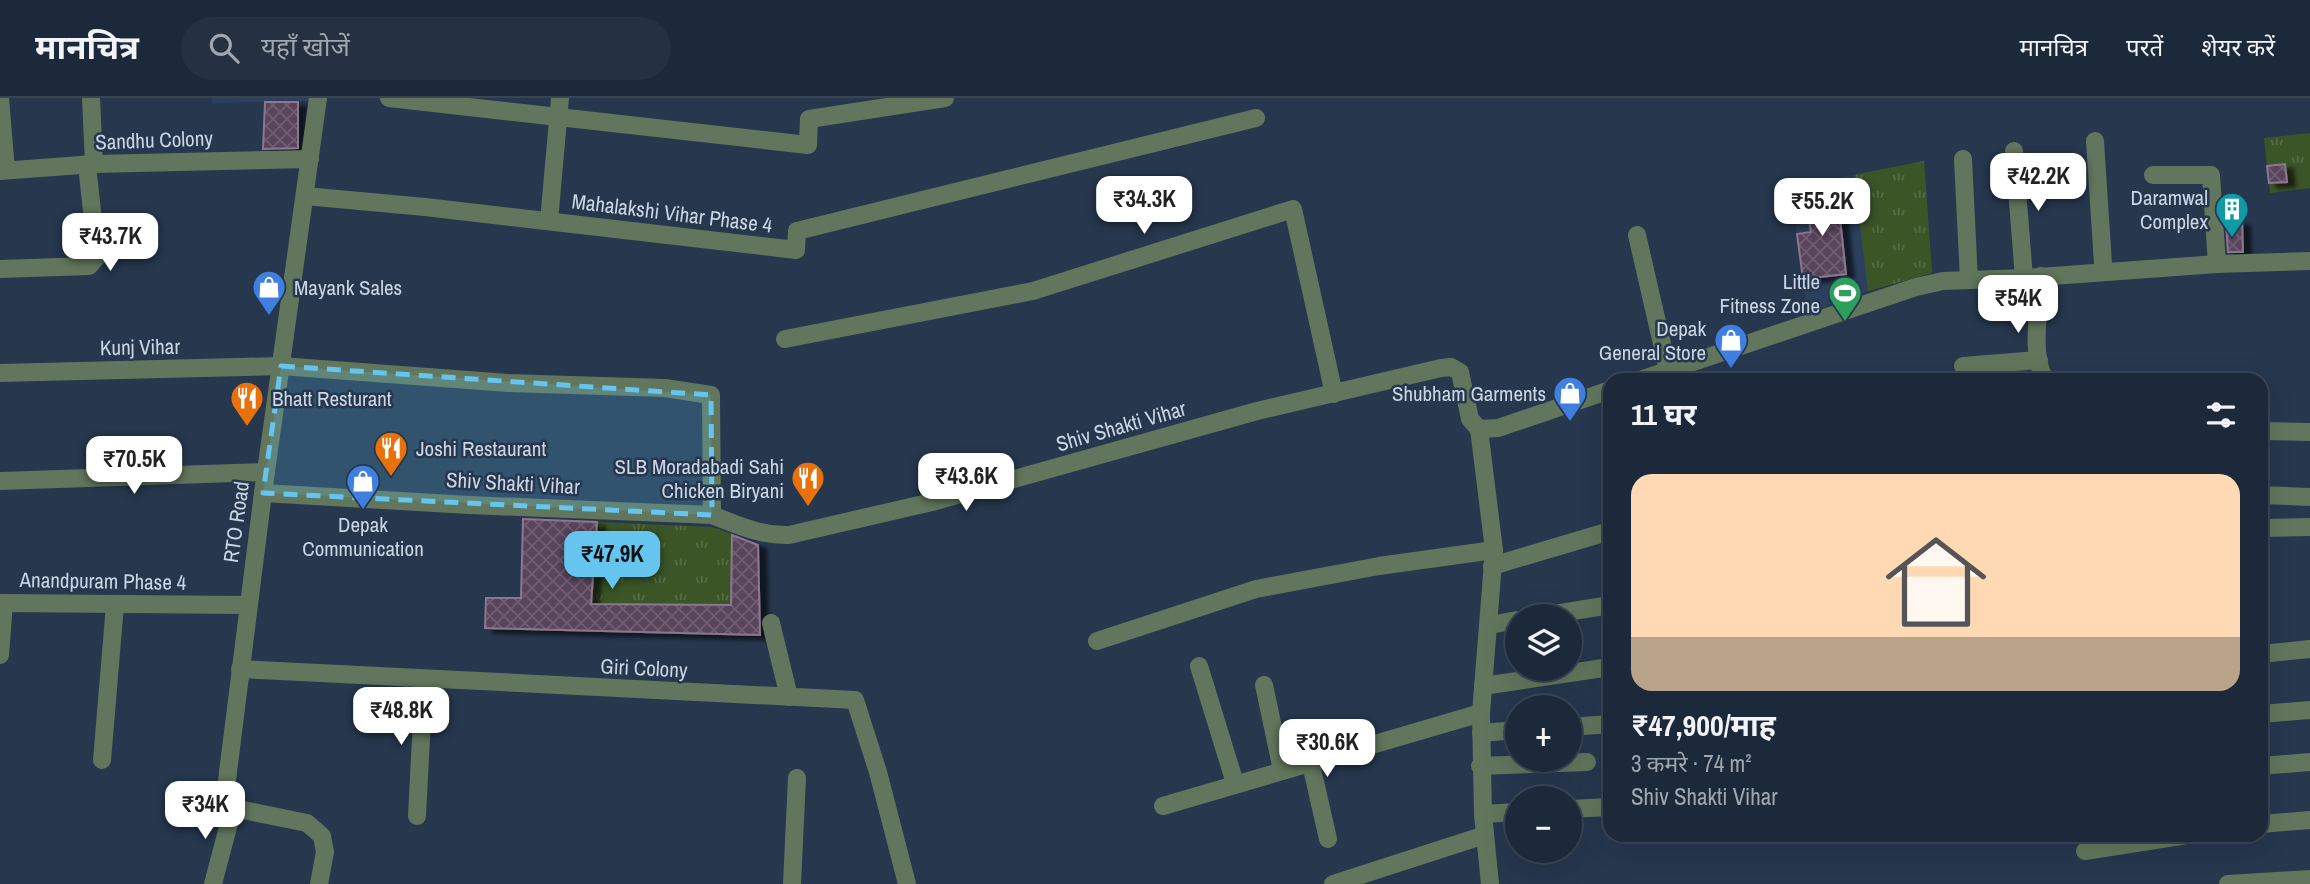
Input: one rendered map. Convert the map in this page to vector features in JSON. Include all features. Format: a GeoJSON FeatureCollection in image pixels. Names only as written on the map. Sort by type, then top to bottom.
{"type":"FeatureCollection","features":[{"type":"Feature","properties":{"kind":"street"},"geometry":{"type":"LineString","coordinates":[[0,98],[3,170]]}},
{"type":"Feature","properties":{"kind":"street"},"geometry":{"type":"LineString","coordinates":[[0,270],[89,266],[97,257],[91,164],[91,98]]}},
{"type":"Feature","properties":{"kind":"street","name":"RTO Road"},"geometry":{"type":"LineString","coordinates":[[233,808],[225,796],[240,669],[318,98]]}},
{"type":"Feature","properties":{"kind":"street"},"geometry":{"type":"LineString","coordinates":[[388,98],[808,145],[809,120],[945,98]]}},
{"type":"Feature","properties":{"kind":"street"},"geometry":{"type":"LineString","coordinates":[[549,221],[560,98]]}},
{"type":"Feature","properties":{"kind":"street","name":"Mahalakshi Vihar Phase 4"},"geometry":{"type":"LineString","coordinates":[[305,196],[796,250],[797,231],[1256,118]]}},
{"type":"Feature","properties":{"kind":"street"},"geometry":{"type":"LineString","coordinates":[[2095,141],[2103,264],[2106,272]]}},
{"type":"Feature","properties":{"kind":"street"},"geometry":{"type":"LineString","coordinates":[[2014,151],[2033,277],[2042,373]]}},
{"type":"Feature","properties":{"kind":"street","name":"Sandhu Colony"},"geometry":{"type":"LineString","coordinates":[[3,170],[91,164],[310,159]]}},
{"type":"Feature","properties":{"kind":"street"},"geometry":{"type":"LineString","coordinates":[[1963,159],[1969,280]]}},
{"type":"Feature","properties":{"kind":"street"},"geometry":{"type":"LineString","coordinates":[[2154,175],[2211,175],[2217,264]]}},
{"type":"Feature","properties":{"kind":"street"},"geometry":{"type":"LineString","coordinates":[[785,339],[1033,291],[1293,209],[1334,394]]}},
{"type":"Feature","properties":{"kind":"street"},"geometry":{"type":"LineString","coordinates":[[1637,235],[1668,370]]}},
{"type":"Feature","properties":{"kind":"street"},"geometry":{"type":"LineString","coordinates":[[1660,373],[1916,287],[1942,281],[2310,261]]}},
{"type":"Feature","properties":{"kind":"street"},"geometry":{"type":"LineString","coordinates":[[1963,366],[2039,360]]}},
{"type":"Feature","properties":{"kind":"street","name":"Kunj Vihar"},"geometry":{"type":"LineString","coordinates":[[0,373],[281,366],[508,383],[665,388],[712,395],[712,515]]}},
{"type":"Feature","properties":{"kind":"street","name":"Shiv Shakti Vihar"},"geometry":{"type":"LineString","coordinates":[[262,493],[712,515],[749,531],[777,536],[789,535],[932,502],[1258,411],[1451,367],[1460,372],[1470,419],[1479,429],[1493,558],[1490,625],[1480,713],[1480,766],[1490,884]]}},
{"type":"Feature","properties":{"kind":"street"},"geometry":{"type":"LineString","coordinates":[[1479,429],[1498,428],[1603,392]]}},
{"type":"Feature","properties":{"kind":"street"},"geometry":{"type":"LineString","coordinates":[[2268,431],[2310,432]]}},
{"type":"Feature","properties":{"kind":"street"},"geometry":{"type":"LineString","coordinates":[[0,481],[266,472]]}},
{"type":"Feature","properties":{"kind":"street"},"geometry":{"type":"LineString","coordinates":[[2268,495],[2310,497]]}},
{"type":"Feature","properties":{"kind":"street"},"geometry":{"type":"LineString","coordinates":[[2268,528],[2310,527]]}},
{"type":"Feature","properties":{"kind":"street"},"geometry":{"type":"LineString","coordinates":[[1097,641],[1256,589],[1379,566],[1493,558],[1603,533]]}},
{"type":"Feature","properties":{"kind":"street"},"geometry":{"type":"LineString","coordinates":[[0,655],[2,603]]}},
{"type":"Feature","properties":{"kind":"street","name":"Anandpuram Phase 4"},"geometry":{"type":"LineString","coordinates":[[2,603],[248,605]]}},
{"type":"Feature","properties":{"kind":"street"},"geometry":{"type":"LineString","coordinates":[[102,760],[115,605]]}},
{"type":"Feature","properties":{"kind":"street"},"geometry":{"type":"LineString","coordinates":[[1582,610],[1603,606]]}},
{"type":"Feature","properties":{"kind":"street"},"geometry":{"type":"LineString","coordinates":[[1490,625],[1505,622]]}},
{"type":"Feature","properties":{"kind":"street"},"geometry":{"type":"LineString","coordinates":[[771,623],[789,697]]}},
{"type":"Feature","properties":{"kind":"street"},"geometry":{"type":"LineString","coordinates":[[2268,653],[2310,649]]}},
{"type":"Feature","properties":{"kind":"street"},"geometry":{"type":"LineString","coordinates":[[1199,666],[1235,783]]}},
{"type":"Feature","properties":{"kind":"street"},"geometry":{"type":"LineString","coordinates":[[1483,686],[1603,668]]}},
{"type":"Feature","properties":{"kind":"street","name":"Giri Colony"},"geometry":{"type":"LineString","coordinates":[[240,669],[855,700],[878,772],[908,884]]}},
{"type":"Feature","properties":{"kind":"street"},"geometry":{"type":"LineString","coordinates":[[417,816],[424,680]]}},
{"type":"Feature","properties":{"kind":"street"},"geometry":{"type":"LineString","coordinates":[[1264,685],[1282,770]]}},
{"type":"Feature","properties":{"kind":"street"},"geometry":{"type":"LineString","coordinates":[[2268,713],[2310,710]]}},
{"type":"Feature","properties":{"kind":"street"},"geometry":{"type":"LineString","coordinates":[[1163,806],[1480,713]]}},
{"type":"Feature","properties":{"kind":"street"},"geometry":{"type":"LineString","coordinates":[[1582,726],[1603,725]]}},
{"type":"Feature","properties":{"kind":"street"},"geometry":{"type":"LineString","coordinates":[[1480,733],[1505,731]]}},
{"type":"Feature","properties":{"kind":"street"},"geometry":{"type":"LineString","coordinates":[[1480,766],[1587,762]]}},
{"type":"Feature","properties":{"kind":"street"},"geometry":{"type":"LineString","coordinates":[[2268,765],[2310,762]]}},
{"type":"Feature","properties":{"kind":"street"},"geometry":{"type":"LineString","coordinates":[[1311,764],[1328,839]]}},
{"type":"Feature","properties":{"kind":"street"},"geometry":{"type":"LineString","coordinates":[[792,884],[797,778]]}},
{"type":"Feature","properties":{"kind":"street"},"geometry":{"type":"LineString","coordinates":[[1582,808],[1603,807]]}},
{"type":"Feature","properties":{"kind":"street"},"geometry":{"type":"LineString","coordinates":[[213,884],[233,808],[307,823],[322,836],[325,852],[318,884]]}},
{"type":"Feature","properties":{"kind":"street"},"geometry":{"type":"LineString","coordinates":[[1483,814],[1505,813]]}},
{"type":"Feature","properties":{"kind":"street"},"geometry":{"type":"LineString","coordinates":[[2268,823],[2310,820]]}},
{"type":"Feature","properties":{"kind":"street"},"geometry":{"type":"LineString","coordinates":[[1333,884],[1485,835]]}},
{"type":"Feature","properties":{"kind":"street"},"geometry":{"type":"LineString","coordinates":[[2085,851],[2142,842]]}},
{"type":"Feature","properties":{"kind":"street"},"geometry":{"type":"LineString","coordinates":[[2228,884],[2310,879]]}},
{"type":"Feature","properties":{"kind":"highlighted area"},"geometry":{"type":"Polygon","coordinates":[[[281,366],[711,395],[712,515],[263,493],[281,366]]]}},
{"type":"Feature","properties":{"kind":"shaded area"},"geometry":{"type":"Polygon","coordinates":[[[212,98],[310,98],[310,101],[212,103],[212,98]]]}},
{"type":"Feature","properties":{"kind":"shaded area"},"geometry":{"type":"Polygon","coordinates":[[[1924,161],[1932,273],[1868,291],[1807,314],[1791,187],[1924,161]]]}},
{"type":"Feature","properties":{"kind":"green space"},"geometry":{"type":"Polygon","coordinates":[[[2310,133],[2310,188],[2270,193],[2269,183],[2287,182],[2285,165],[2267,166],[2264,138],[2310,133]]]}},
{"type":"Feature","properties":{"kind":"green space"},"geometry":{"type":"Polygon","coordinates":[[[1924,161],[1932,273],[1868,291],[1854,175],[1924,161]]]}},
{"type":"Feature","properties":{"kind":"green space"},"geometry":{"type":"Polygon","coordinates":[[[597,522],[712,527],[732,534],[731,605],[591,604],[597,522]]]}},
{"type":"Feature","properties":{"kind":"building"},"geometry":{"type":"Polygon","coordinates":[[[265,102],[298,102],[298,148],[263,149],[265,102]]]}},
{"type":"Feature","properties":{"kind":"building"},"geometry":{"type":"Polygon","coordinates":[[[2285,164],[2287,182],[2269,183],[2267,166],[2285,164]]]}},
{"type":"Feature","properties":{"kind":"building"},"geometry":{"type":"Polygon","coordinates":[[[1837,191],[1846,274],[1803,279],[1797,234],[1811,232],[1805,196],[1837,191]]]}},
{"type":"Feature","properties":{"kind":"building","name":"Daramwal Complex"},"geometry":{"type":"Polygon","coordinates":[[[2242,221],[2243,252],[2228,252],[2226,222],[2242,221]]]}},
{"type":"Feature","properties":{"kind":"building"},"geometry":{"type":"Polygon","coordinates":[[[523,519],[597,522],[591,604],[731,605],[732,535],[758,545],[760,635],[485,628],[486,598],[521,598],[523,519]]]}},
{"type":"Feature","properties":{"kind":"place","name":"Daramwal Complex"},"geometry":{"type":"Point","coordinates":[2232,239]}},
{"type":"Feature","properties":{"kind":"place","name":"Mayank Sales"},"geometry":{"type":"Point","coordinates":[269,317]}},
{"type":"Feature","properties":{"kind":"place","name":"Little Fitness Zone"},"geometry":{"type":"Point","coordinates":[1845,323]}},
{"type":"Feature","properties":{"kind":"place","name":"Depak General Store"},"geometry":{"type":"Point","coordinates":[1731,370]}},
{"type":"Feature","properties":{"kind":"place","name":"Shubham Garments"},"geometry":{"type":"Point","coordinates":[1570,423]}},
{"type":"Feature","properties":{"kind":"place","name":"Bhatt Resturant"},"geometry":{"type":"Point","coordinates":[247,428]}},
{"type":"Feature","properties":{"kind":"place","name":"Joshi Restaurant"},"geometry":{"type":"Point","coordinates":[391,478]}},
{"type":"Feature","properties":{"kind":"place","name":"SLB Moradabadi Sahi Chicken Biryani"},"geometry":{"type":"Point","coordinates":[808,508]}},
{"type":"Feature","properties":{"kind":"place","name":"Depak Communication"},"geometry":{"type":"Point","coordinates":[363,511]}}]}
